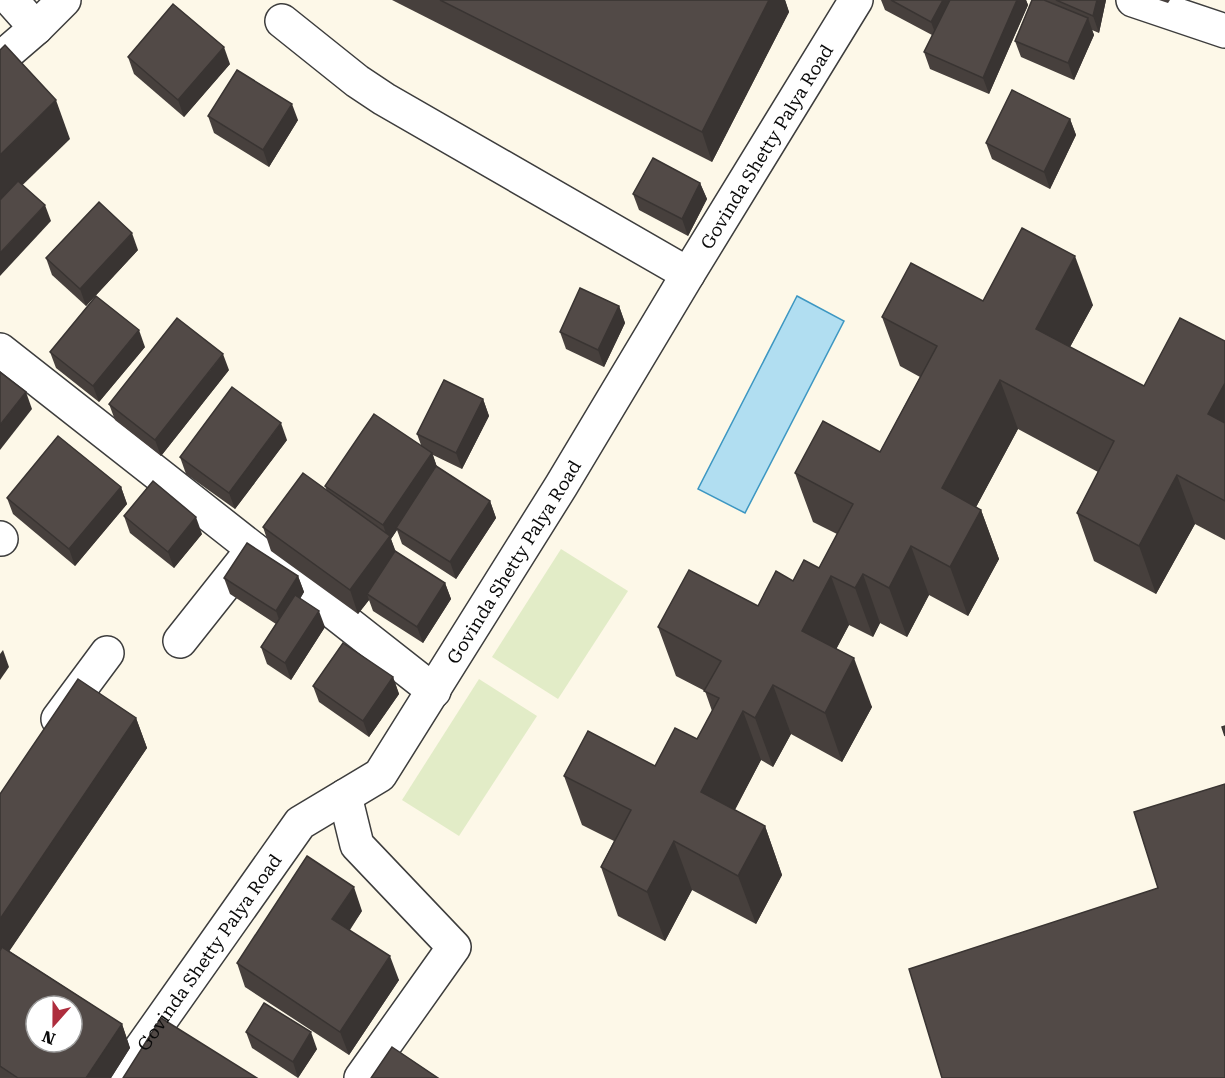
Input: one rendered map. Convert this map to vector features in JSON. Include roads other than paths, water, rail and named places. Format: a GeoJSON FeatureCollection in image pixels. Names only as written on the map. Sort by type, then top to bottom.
{"type":"FeatureCollection","features":[{"type":"Feature","properties":{"kind":"street"},"geometry":{"type":"LineString","coordinates":[[11,0],[36,28]]}},
{"type":"Feature","properties":{"kind":"street"},"geometry":{"type":"LineString","coordinates":[[0,59],[64,0]]}},
{"type":"Feature","properties":{"kind":"street","name":"Govinda Shetty Palya Road"},"geometry":{"type":"LineString","coordinates":[[120,1078],[300,823],[380,775],[561,486],[856,0]]}},
{"type":"Feature","properties":{"kind":"street"},"geometry":{"type":"LineString","coordinates":[[1133,0],[1225,31]]}},
{"type":"Feature","properties":{"kind":"street"},"geometry":{"type":"LineString","coordinates":[[282,21],[357,81],[384,99],[688,274]]}},
{"type":"Feature","properties":{"kind":"street"},"geometry":{"type":"LineString","coordinates":[[0,350],[434,691]]}},
{"type":"Feature","properties":{"kind":"street"},"geometry":{"type":"LineString","coordinates":[[180,641],[253,549]]}},
{"type":"Feature","properties":{"kind":"street"},"geometry":{"type":"LineString","coordinates":[[43,740],[107,653]]}},
{"type":"Feature","properties":{"kind":"street"},"geometry":{"type":"LineString","coordinates":[[345,796],[357,845],[454,947],[361,1078]]}},
{"type":"Feature","properties":{"kind":"water"},"geometry":{"type":"Polygon","coordinates":[[[797,296],[844,321],[745,513],[698,489],[797,296]]]}}]}
